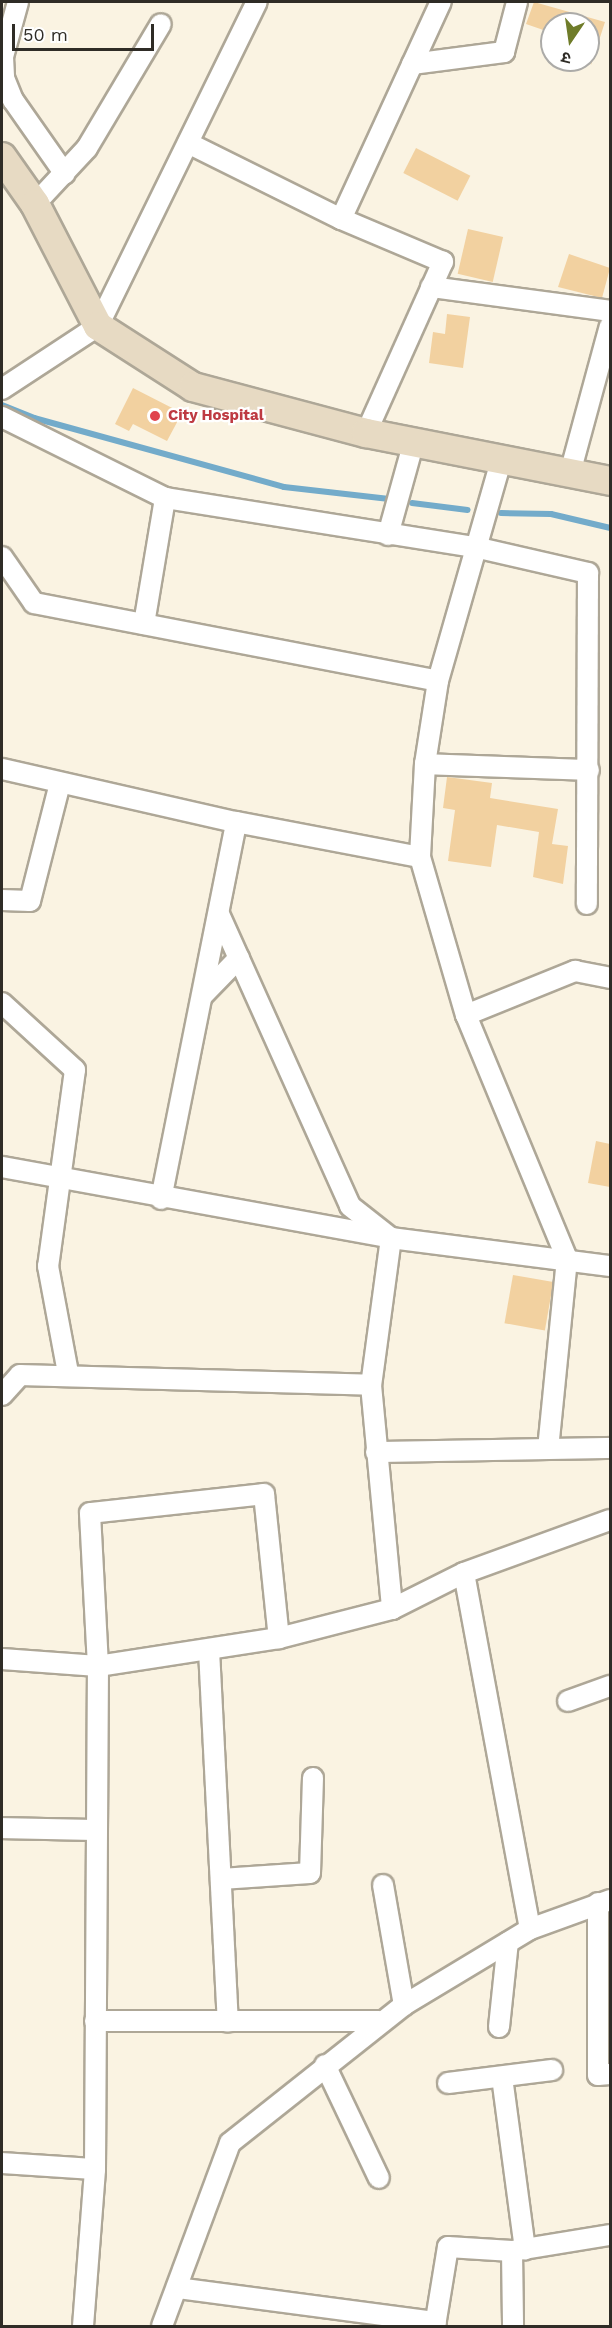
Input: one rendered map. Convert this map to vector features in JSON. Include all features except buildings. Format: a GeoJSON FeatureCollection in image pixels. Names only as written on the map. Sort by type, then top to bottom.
{"type":"FeatureCollection","features":[{"type":"Feature","properties":{"kind":"street"},"geometry":{"type":"LineString","coordinates":[[18,2],[3,57],[4,78],[13,100],[64,174]]}},
{"type":"Feature","properties":{"kind":"street"},"geometry":{"type":"LineString","coordinates":[[6,380],[98,326],[257,2]]}},
{"type":"Feature","properties":{"kind":"street"},"geometry":{"type":"LineString","coordinates":[[341,219],[441,2]]}},
{"type":"Feature","properties":{"kind":"street"},"geometry":{"type":"LineString","coordinates":[[412,64],[504,52],[517,2]]}},
{"type":"Feature","properties":{"kind":"street"},"geometry":{"type":"LineString","coordinates":[[35,204],[64,174],[114,109],[160,24]]}},
{"type":"Feature","properties":{"kind":"street"},"geometry":{"type":"LineString","coordinates":[[188,142],[341,219],[443,262],[456,291]]}},
{"type":"Feature","properties":{"kind":"street"},"geometry":{"type":"LineString","coordinates":[[2,157],[35,204],[98,326],[193,387],[366,433],[610,481]]}},
{"type":"Feature","properties":{"kind":"street"},"geometry":{"type":"LineString","coordinates":[[366,433],[443,262]]}},
{"type":"Feature","properties":{"kind":"street"},"geometry":{"type":"LineString","coordinates":[[431,288],[610,310]]}},
{"type":"Feature","properties":{"kind":"street"},"geometry":{"type":"LineString","coordinates":[[570,473],[610,326]]}},
{"type":"Feature","properties":{"kind":"street"},"geometry":{"type":"LineString","coordinates":[[2,417],[165,498],[479,548],[588,573],[587,904]]}},
{"type":"Feature","properties":{"kind":"street"},"geometry":{"type":"LineString","coordinates":[[388,535],[414,441]]}},
{"type":"Feature","properties":{"kind":"street"},"geometry":{"type":"LineString","coordinates":[[501,461],[479,548],[438,681],[425,764],[420,857],[466,1015],[567,1259],[549,1448]]}},
{"type":"Feature","properties":{"kind":"street"},"geometry":{"type":"LineString","coordinates":[[144,624],[165,498]]}},
{"type":"Feature","properties":{"kind":"street"},"geometry":{"type":"LineString","coordinates":[[2,557],[34,603],[438,681]]}},
{"type":"Feature","properties":{"kind":"street"},"geometry":{"type":"LineString","coordinates":[[425,764],[589,770]]}},
{"type":"Feature","properties":{"kind":"street"},"geometry":{"type":"LineString","coordinates":[[2,769],[236,822],[420,857]]}},
{"type":"Feature","properties":{"kind":"street"},"geometry":{"type":"LineString","coordinates":[[2,900],[30,901],[60,783]]}},
{"type":"Feature","properties":{"kind":"street"},"geometry":{"type":"LineString","coordinates":[[161,1199],[236,822]]}},
{"type":"Feature","properties":{"kind":"street"},"geometry":{"type":"LineString","coordinates":[[219,914],[350,1206],[392,1238]]}},
{"type":"Feature","properties":{"kind":"street"},"geometry":{"type":"LineString","coordinates":[[202,996],[238,958]]}},
{"type":"Feature","properties":{"kind":"street"},"geometry":{"type":"LineString","coordinates":[[466,1015],[575,971],[610,978]]}},
{"type":"Feature","properties":{"kind":"street"},"geometry":{"type":"LineString","coordinates":[[2,1003],[75,1070],[48,1266],[68,1374]]}},
{"type":"Feature","properties":{"kind":"street"},"geometry":{"type":"LineString","coordinates":[[2,1167],[61,1181],[392,1238],[610,1266]]}},
{"type":"Feature","properties":{"kind":"street"},"geometry":{"type":"LineString","coordinates":[[392,1238],[371,1385],[392,1609]]}},
{"type":"Feature","properties":{"kind":"street"},"geometry":{"type":"LineString","coordinates":[[2,1395],[11,1375],[68,1374],[371,1385]]}},
{"type":"Feature","properties":{"kind":"street"},"geometry":{"type":"LineString","coordinates":[[376,1452],[610,1448]]}},
{"type":"Feature","properties":{"kind":"street"},"geometry":{"type":"LineString","coordinates":[[83,2326],[96,2169],[98,1666],[90,1513],[264,1494],[279,1638]]}},
{"type":"Feature","properties":{"kind":"street"},"geometry":{"type":"LineString","coordinates":[[2,1659],[98,1666],[279,1638],[392,1609],[464,1573],[610,1520]]}},
{"type":"Feature","properties":{"kind":"street"},"geometry":{"type":"LineString","coordinates":[[464,1573],[530,1929]]}},
{"type":"Feature","properties":{"kind":"street"},"geometry":{"type":"LineString","coordinates":[[209,1650],[228,2022]]}},
{"type":"Feature","properties":{"kind":"street"},"geometry":{"type":"LineString","coordinates":[[568,1701],[610,1686]]}},
{"type":"Feature","properties":{"kind":"street"},"geometry":{"type":"LineString","coordinates":[[220,1879],[309,1873],[313,1778]]}},
{"type":"Feature","properties":{"kind":"street"},"geometry":{"type":"LineString","coordinates":[[2,1828],[96,1830]]}},
{"type":"Feature","properties":{"kind":"street"},"geometry":{"type":"LineString","coordinates":[[383,1885],[404,2005]]}},
{"type":"Feature","properties":{"kind":"street"},"geometry":{"type":"LineString","coordinates":[[162,2326],[230,2144],[379,2021],[530,1929],[604,1901],[598,2075],[610,2074]]}},
{"type":"Feature","properties":{"kind":"street"},"geometry":{"type":"LineString","coordinates":[[499,2027],[508,1942]]}},
{"type":"Feature","properties":{"kind":"street"},"geometry":{"type":"LineString","coordinates":[[95,2021],[379,2021]]}},
{"type":"Feature","properties":{"kind":"street"},"geometry":{"type":"LineString","coordinates":[[325,2065],[380,2178]]}},
{"type":"Feature","properties":{"kind":"street"},"geometry":{"type":"LineString","coordinates":[[448,2084],[552,2070]]}},
{"type":"Feature","properties":{"kind":"street"},"geometry":{"type":"LineString","coordinates":[[502,2077],[519,2250],[513,2326]]}},
{"type":"Feature","properties":{"kind":"street"},"geometry":{"type":"LineString","coordinates":[[2,2163],[96,2169]]}},
{"type":"Feature","properties":{"kind":"street"},"geometry":{"type":"LineString","coordinates":[[177,2288],[436,2324],[448,2247],[519,2250],[610,2235]]}},
{"type":"Feature","properties":{"kind":"waterway"},"geometry":{"type":"LineString","coordinates":[[2,405],[34,418],[284,487],[389,499]]}},
{"type":"Feature","properties":{"kind":"waterway"},"geometry":{"type":"LineString","coordinates":[[412,503],[468,510]]}},
{"type":"Feature","properties":{"kind":"waterway"},"geometry":{"type":"LineString","coordinates":[[501,513],[551,514],[610,528]]}},
{"type":"Feature","properties":{"kind":"place","name":"City Hospital"},"geometry":{"type":"Point","coordinates":[155,416]}}]}
